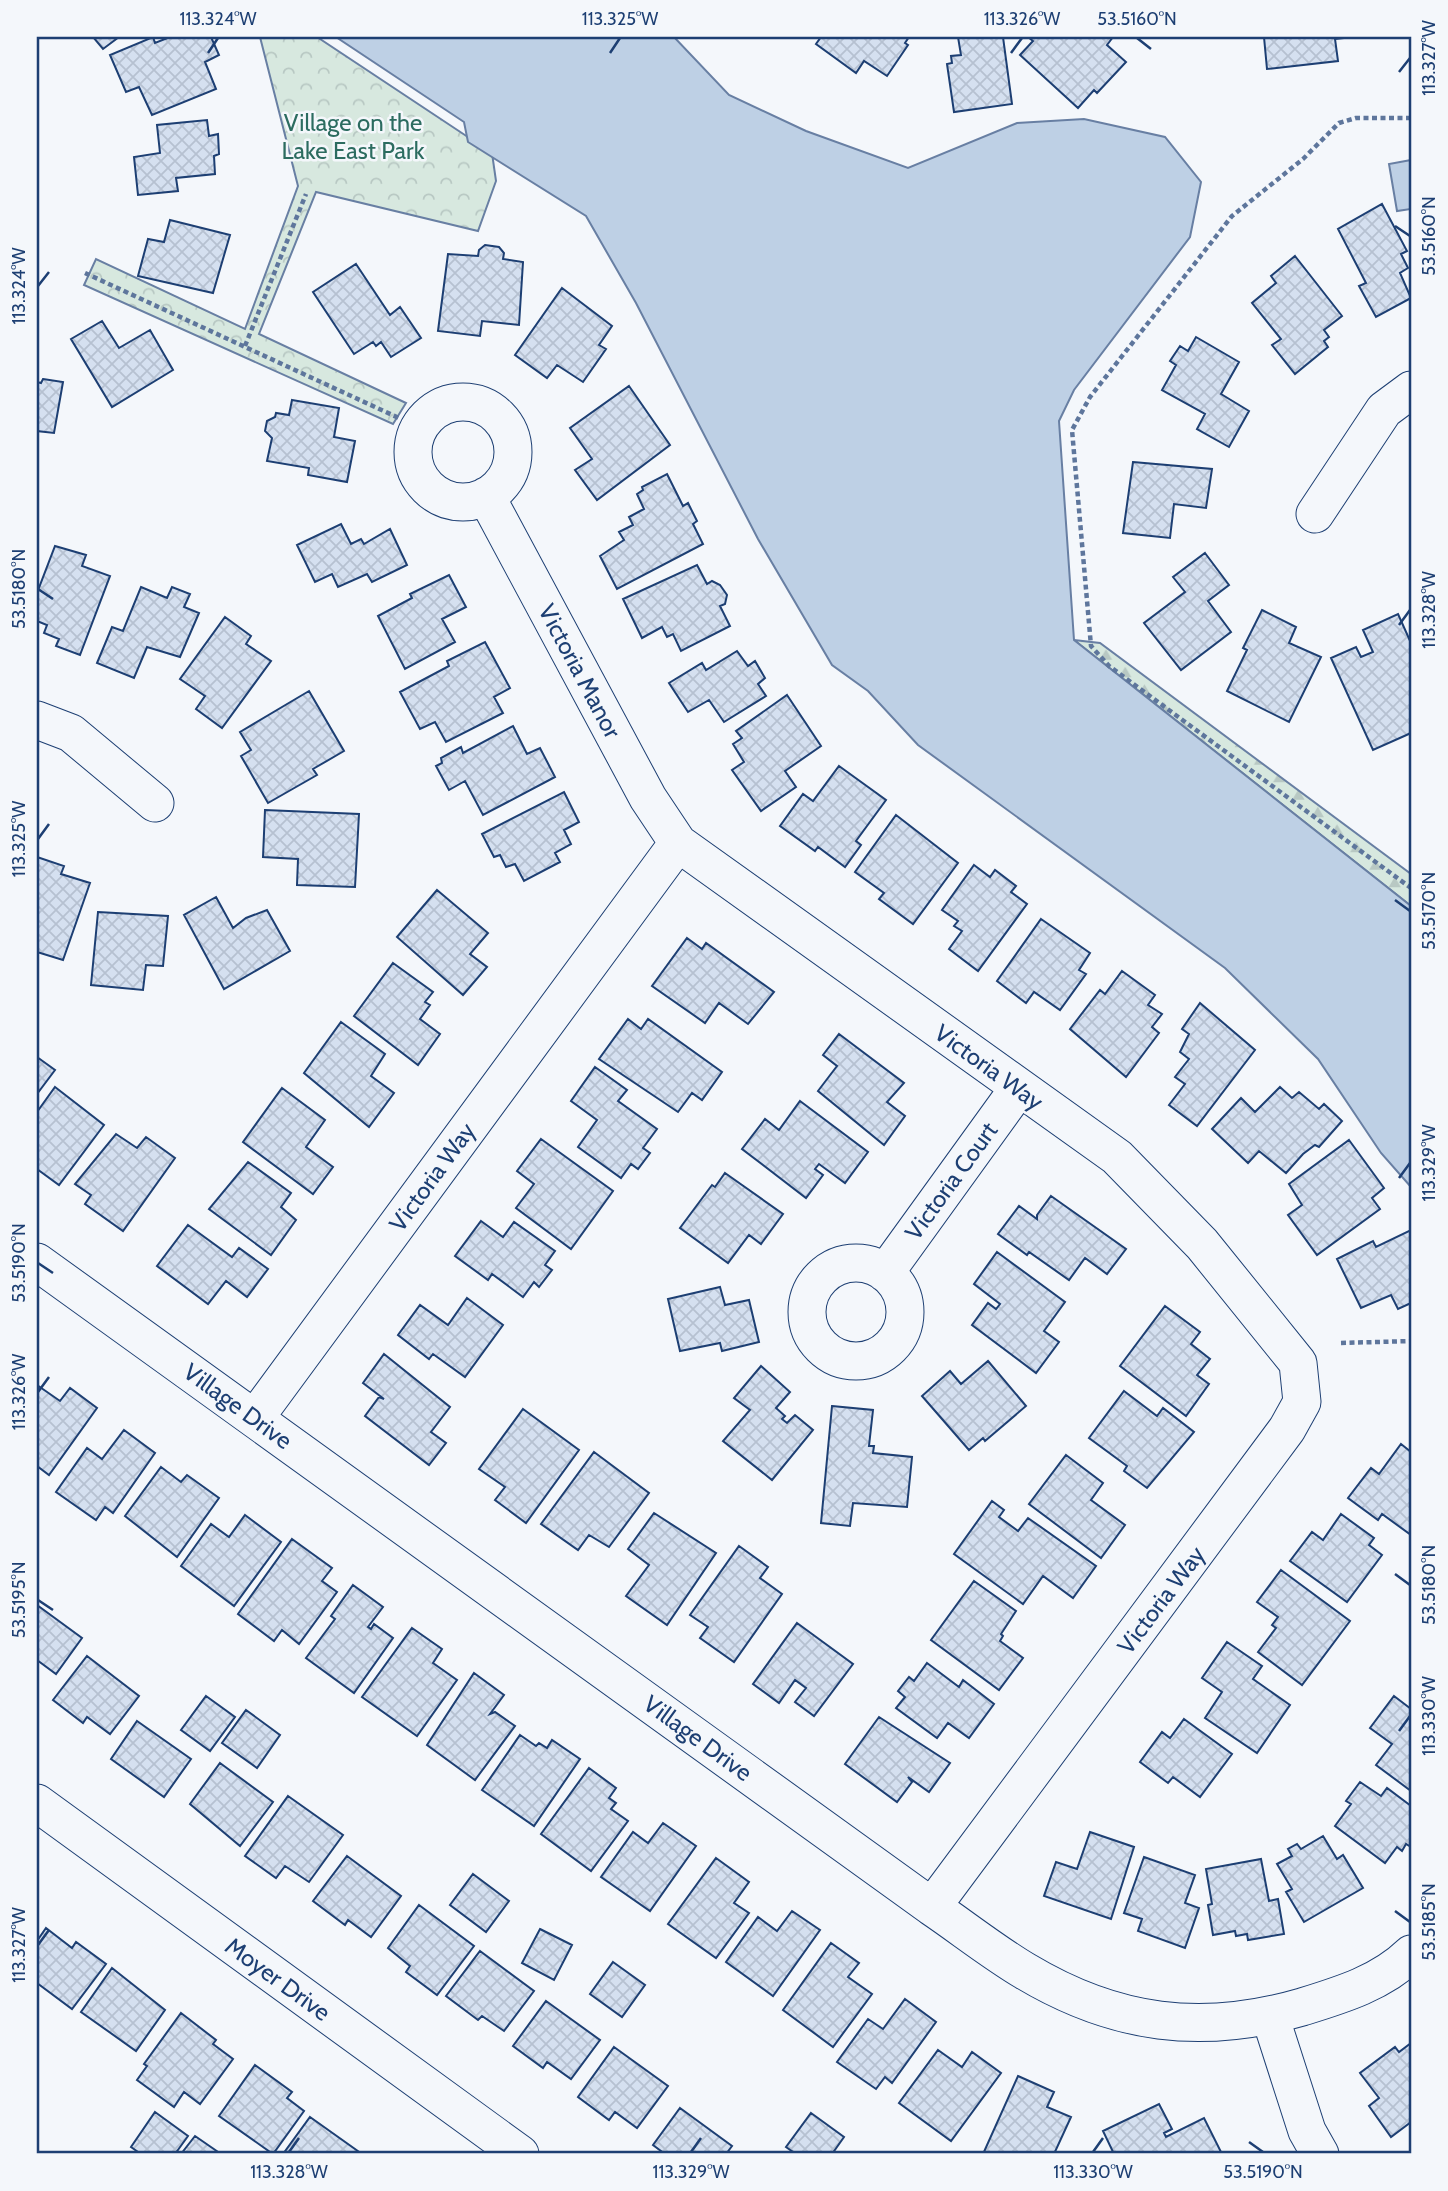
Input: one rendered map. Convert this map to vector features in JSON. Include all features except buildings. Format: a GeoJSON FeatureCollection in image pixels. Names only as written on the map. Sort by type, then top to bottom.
{"type":"FeatureCollection","features":[{"type":"Feature","properties":{"kind":"street"},"geometry":{"type":"LineString","coordinates":[[1315,514],[1384,410],[1411,390]]}},
{"type":"Feature","properties":{"kind":"street","name":"Victoria Manor"},"geometry":{"type":"LineString","coordinates":[[486,496],[648,798],[678,843]]}},
{"type":"Feature","properties":{"kind":"street"},"geometry":{"type":"LineString","coordinates":[[37,720],[71,733],[155,803]]}},
{"type":"Feature","properties":{"kind":"street","name":"Victoria Way"},"geometry":{"type":"LineString","coordinates":[[255,1418],[678,843],[1116,1157],[1202,1244],[1298,1363],[1302,1402],[1287,1429],[932,1907]]}},
{"type":"Feature","properties":{"kind":"street","name":"Victoria Court"},"geometry":{"type":"LineString","coordinates":[[885,1273],[1018,1089]]}},
{"type":"Feature","properties":{"kind":"street","name":"Village Drive"},"geometry":{"type":"LineString","coordinates":[[37,1262],[1024,1971],[1095,2005],[1131,2016],[1189,2025],[1270,2016],[1348,1993],[1397,1967],[1411,1954]]}},
{"type":"Feature","properties":{"kind":"street","name":"Moyer Drive"},"geometry":{"type":"LineString","coordinates":[[37,1803],[520,2154]]}},
{"type":"Feature","properties":{"kind":"street"},"geometry":{"type":"LineString","coordinates":[[1270,2016],[1307,2131],[1320,2154]]}},
{"type":"Feature","properties":{"kind":"path"},"geometry":{"type":"LineString","coordinates":[[1411,118],[1356,118],[1339,123],[1303,159],[1231,216],[1090,397],[1072,430],[1091,646],[1110,666],[1411,888]]}},
{"type":"Feature","properties":{"kind":"path"},"geometry":{"type":"LineString","coordinates":[[245,345],[306,194]]}},
{"type":"Feature","properties":{"kind":"path"},"geometry":{"type":"LineString","coordinates":[[85,273],[401,419]]}},
{"type":"Feature","properties":{"kind":"path"},"geometry":{"type":"LineString","coordinates":[[1341,1343],[1411,1340]]}},
{"type":"Feature","properties":{"kind":"green space","name":"Village on the Lake East Park"},"geometry":{"type":"Polygon","coordinates":[[[260,37],[317,37],[492,153],[496,181],[478,231],[316,192],[259,334],[406,403],[393,424],[84,285],[96,259],[245,329],[298,186],[260,37]]]}},
{"type":"Feature","properties":{"kind":"green space"},"geometry":{"type":"Polygon","coordinates":[[[1074,640],[1100,643],[1411,874],[1411,906],[1074,640]]]}},
{"type":"Feature","properties":{"kind":"water"},"geometry":{"type":"Polygon","coordinates":[[[336,37],[674,37],[729,95],[806,131],[908,168],[1017,123],[1084,119],[1165,137],[1201,182],[1190,237],[1074,390],[1059,421],[1074,640],[1411,906],[1411,1187],[1381,1153],[1318,1059],[1225,968],[918,745],[868,691],[832,665],[758,539],[636,303],[586,216],[468,142],[464,122],[336,37]]]}},
{"type":"Feature","properties":{"kind":"water"},"geometry":{"type":"Polygon","coordinates":[[[1411,160],[1411,209],[1397,211],[1389,164],[1411,160]]]}}]}
